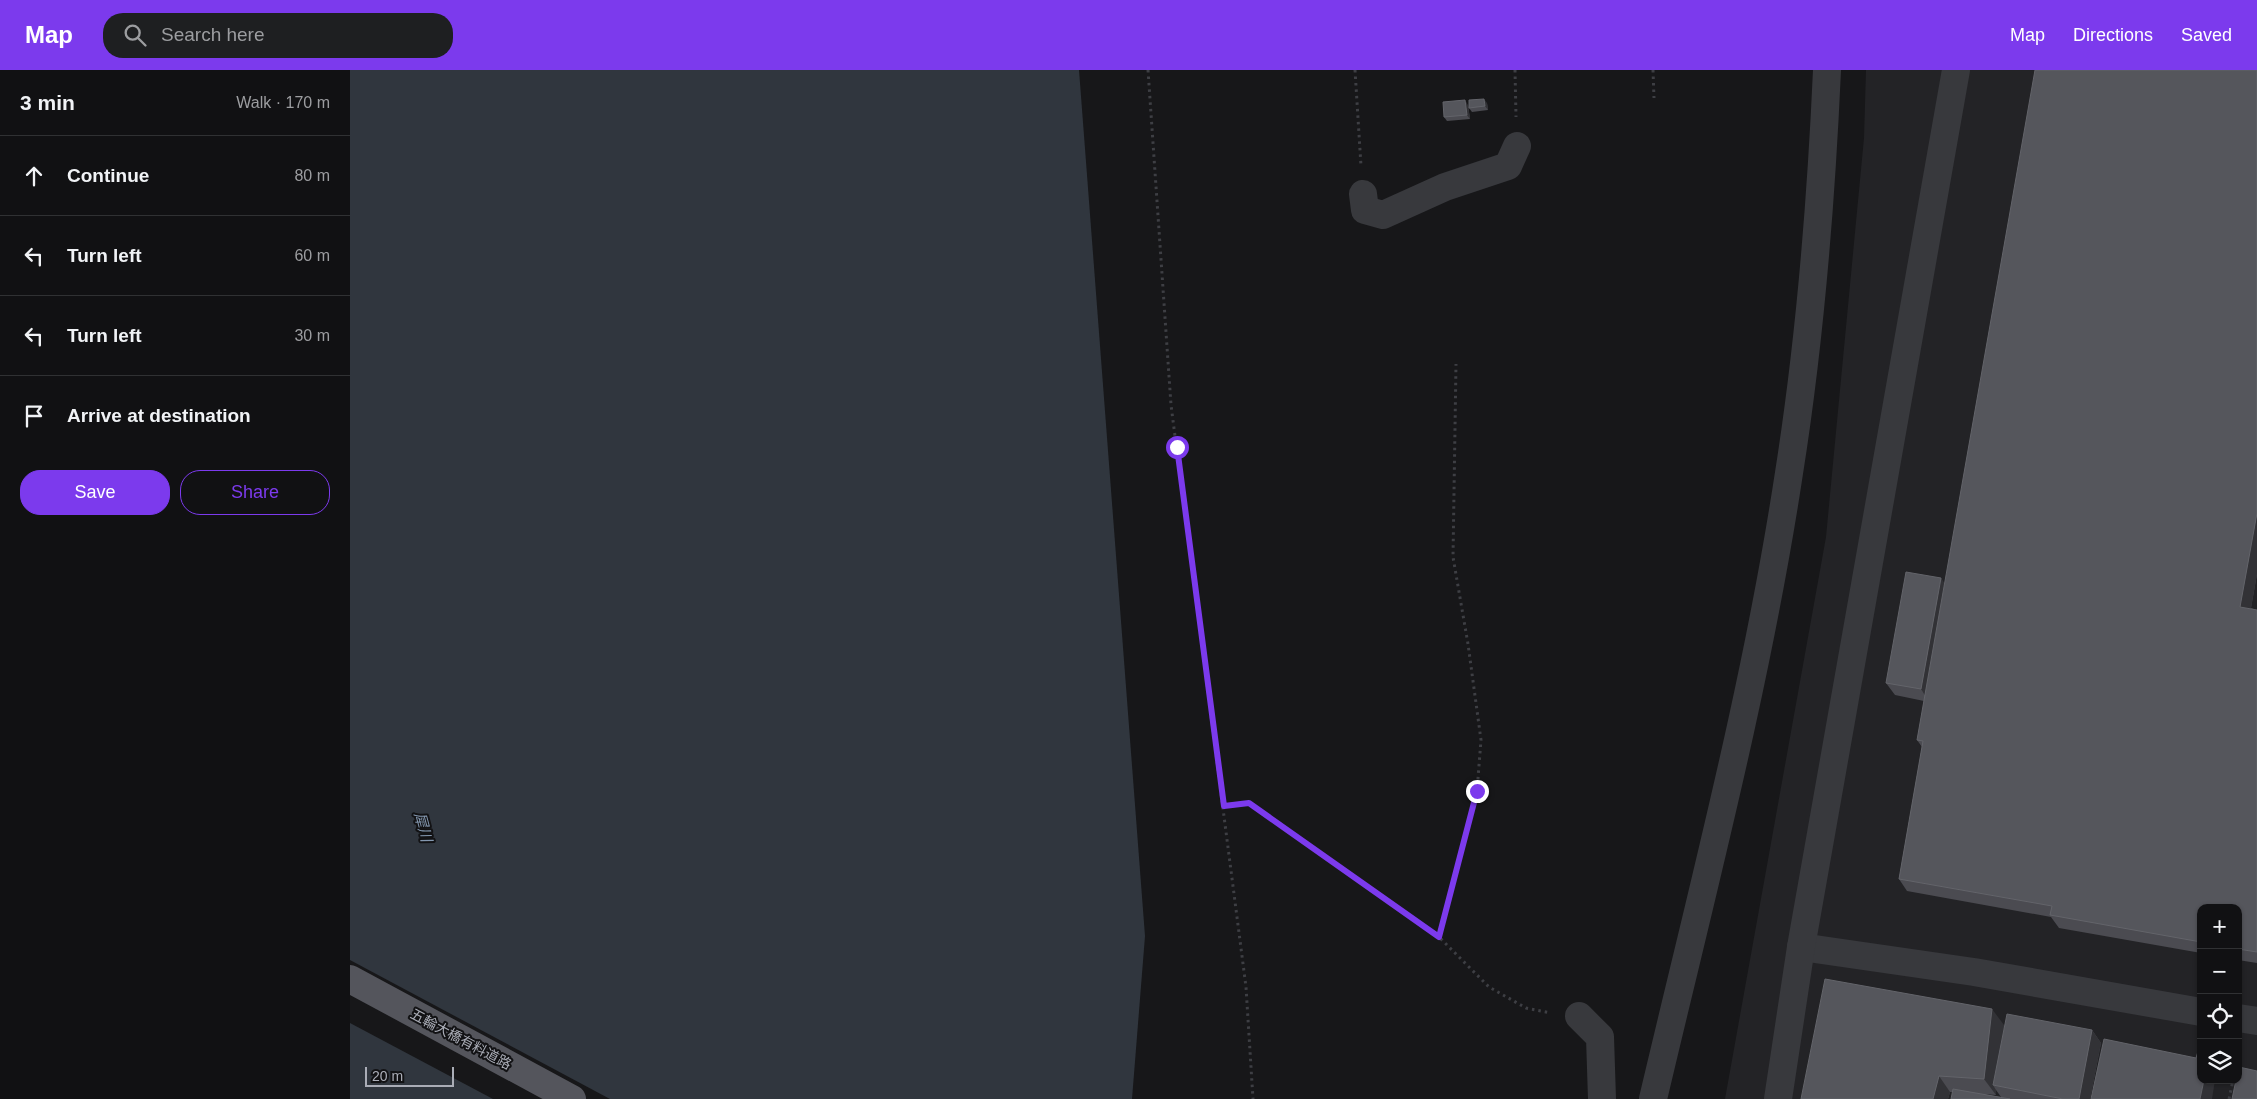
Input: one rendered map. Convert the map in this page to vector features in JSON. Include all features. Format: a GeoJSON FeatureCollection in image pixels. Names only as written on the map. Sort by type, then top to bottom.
{"type":"FeatureCollection","features":[{"type":"Feature","properties":{"kind":"main road","name":"五輪大橋有料道路"},"geometry":{"type":"LineString","coordinates":[[350,979],[572,1099]]}},
{"type":"Feature","properties":{"kind":"street"},"geometry":{"type":"LineString","coordinates":[[1653,1099],[1751,684],[1789,473],[1810,300],[1823,159],[1827,70]]}},
{"type":"Feature","properties":{"kind":"street"},"geometry":{"type":"LineString","coordinates":[[1778,1099],[1801,946],[1956,70]]}},
{"type":"Feature","properties":{"kind":"street"},"geometry":{"type":"LineString","coordinates":[[1363,194],[1365,210],[1383,215],[1445,187],[1508,166],[1517,146]]}},
{"type":"Feature","properties":{"kind":"street"},"geometry":{"type":"LineString","coordinates":[[1801,946],[1974,972],[2197,1011]]}},
{"type":"Feature","properties":{"kind":"street"},"geometry":{"type":"LineString","coordinates":[[1579,1016],[1600,1037],[1602,1099]]}},
{"type":"Feature","properties":{"kind":"street"},"geometry":{"type":"LineString","coordinates":[[2242,1019],[2257,1021]]}},
{"type":"Feature","properties":{"kind":"path"},"geometry":{"type":"LineString","coordinates":[[1148,70],[1171,404],[1246,987],[1253,1099]]}},
{"type":"Feature","properties":{"kind":"path"},"geometry":{"type":"LineString","coordinates":[[1355,70],[1363,194]]}},
{"type":"Feature","properties":{"kind":"path"},"geometry":{"type":"LineString","coordinates":[[1515,70],[1517,146]]}},
{"type":"Feature","properties":{"kind":"path"},"geometry":{"type":"LineString","coordinates":[[1653,70],[1654,98]]}},
{"type":"Feature","properties":{"kind":"path"},"geometry":{"type":"LineString","coordinates":[[1439,937],[1477,791],[1481,740],[1468,644],[1453,557],[1456,364]]}},
{"type":"Feature","properties":{"kind":"path"},"geometry":{"type":"LineString","coordinates":[[1224,806],[1249,803],[1439,937],[1489,987],[1526,1008],[1579,1016]]}},
{"type":"Feature","properties":{"kind":"path"},"geometry":{"type":"LineString","coordinates":[[2229,1099],[2232,1084]]}},
{"type":"Feature","properties":{"kind":"shaded area"},"geometry":{"type":"Polygon","coordinates":[[[1866,70],[2257,70],[2257,1099],[1725,1099],[1826,537],[1864,138],[1866,70]]]}},
{"type":"Feature","properties":{"kind":"water","name":"犀川"},"geometry":{"type":"Polygon","coordinates":[[[350,70],[1079,70],[1145,936],[1132,1099],[350,1099],[350,70]]]}},
{"type":"Feature","properties":{"kind":"pier"},"geometry":{"type":"Polygon","coordinates":[[[350,960],[610,1099],[493,1099],[350,1023],[350,960]]]}},
{"type":"Feature","properties":{"kind":"building"},"geometry":{"type":"Polygon","coordinates":[[[2035,70],[2257,70],[2257,513],[2240,607],[2257,610],[2257,952],[2242,950],[2242,904],[2197,904],[2197,941],[2050,915],[2052,906],[1899,879],[1923,741],[1917,740],[2035,70]]]}},
{"type":"Feature","properties":{"kind":"building"},"geometry":{"type":"Polygon","coordinates":[[[1484,99],[1485,106],[1469,108],[1469,100],[1484,99]]]}},
{"type":"Feature","properties":{"kind":"building"},"geometry":{"type":"Polygon","coordinates":[[[1465,100],[1467,115],[1444,117],[1443,102],[1465,100]]]}},
{"type":"Feature","properties":{"kind":"building"},"geometry":{"type":"Polygon","coordinates":[[[1906,572],[1941,578],[1921,689],[1886,683],[1906,572]]]}},
{"type":"Feature","properties":{"kind":"building"},"geometry":{"type":"Polygon","coordinates":[[[1825,979],[1992,1009],[1984,1079],[1939,1076],[1933,1099],[1801,1099],[1825,979]]]}},
{"type":"Feature","properties":{"kind":"building"},"geometry":{"type":"Polygon","coordinates":[[[2007,1014],[2092,1030],[2079,1099],[2063,1099],[1993,1085],[2007,1014]]]}},
{"type":"Feature","properties":{"kind":"building"},"geometry":{"type":"Polygon","coordinates":[[[2104,1039],[2196,1058],[2197,1055],[2197,1084],[2203,1084],[2200,1099],[2091,1099],[2104,1039]]]}},
{"type":"Feature","properties":{"kind":"building"},"geometry":{"type":"Polygon","coordinates":[[[2242,1068],[2257,1071],[2257,1099],[2232,1099],[2235,1084],[2242,1084],[2242,1068]]]}},
{"type":"Feature","properties":{"kind":"building"},"geometry":{"type":"Polygon","coordinates":[[[1953,1089],[2010,1099],[1951,1099],[1953,1089]]]}},
{"type":"Feature","properties":{"kind":"route"},"geometry":{"type":"LineString","coordinates":[[1177,447],[1224,806],[1249,803],[1439,937],[1477,791]]}}]}
